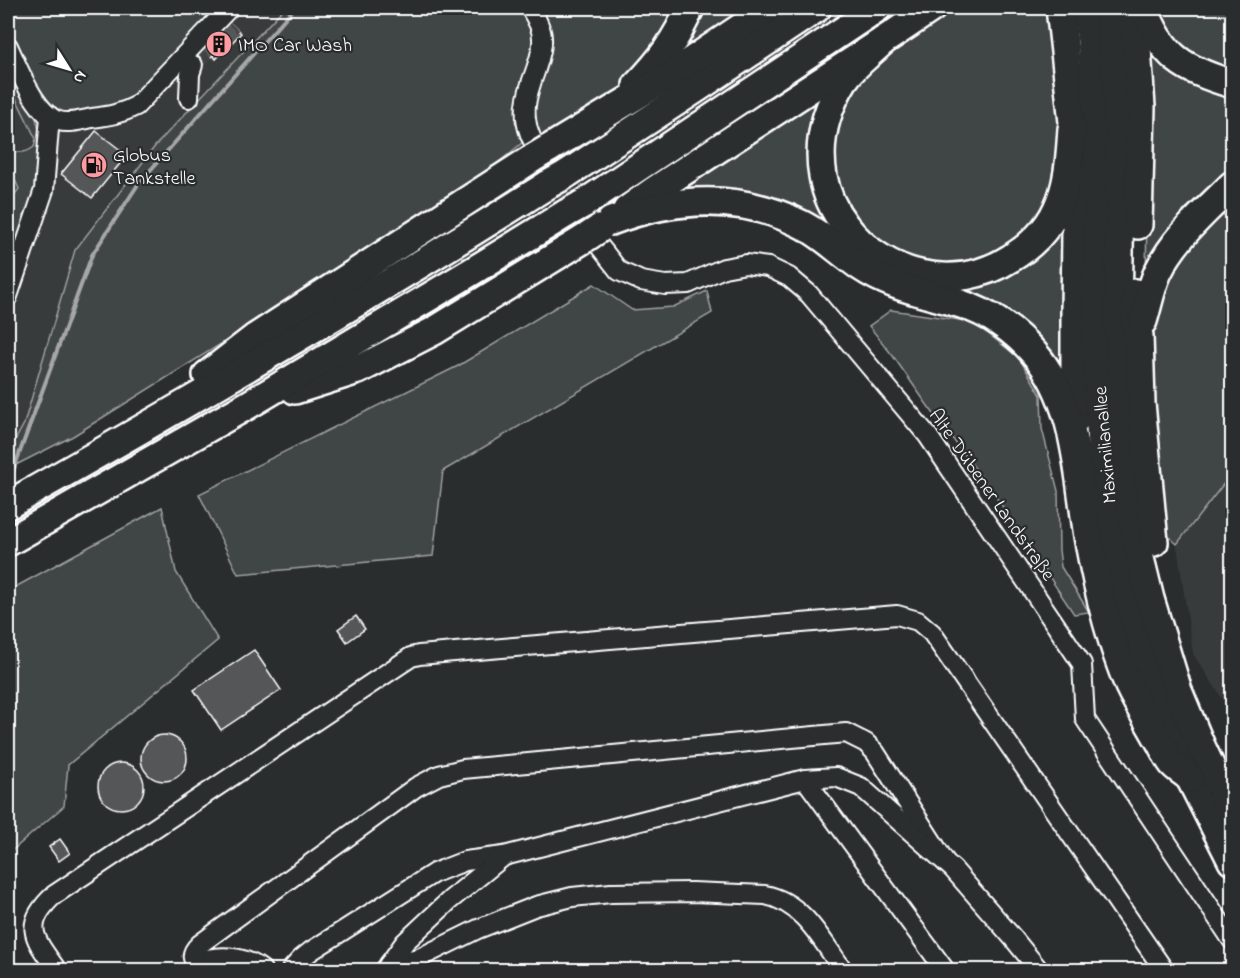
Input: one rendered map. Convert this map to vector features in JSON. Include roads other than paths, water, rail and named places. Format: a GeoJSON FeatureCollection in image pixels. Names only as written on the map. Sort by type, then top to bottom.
{"type":"FeatureCollection","features":[{"type":"Feature","properties":{"kind":"highway"},"geometry":{"type":"LineString","coordinates":[[609,111],[654,68],[668,50],[690,8]]}},
{"type":"Feature","properties":{"kind":"highway"},"geometry":{"type":"LineString","coordinates":[[142,430],[256,337],[539,151],[672,74],[770,8]]}},
{"type":"Feature","properties":{"kind":"highway"},"geometry":{"type":"LineString","coordinates":[[8,505],[142,430],[450,247],[557,180],[817,8]]}},
{"type":"Feature","properties":{"kind":"highway"},"geometry":{"type":"LineString","coordinates":[[8,542],[248,405],[471,272],[575,208],[877,8]]}},
{"type":"Feature","properties":{"kind":"highway"},"geometry":{"type":"LineString","coordinates":[[598,233],[654,190],[932,8]]}},
{"type":"Feature","properties":{"kind":"highway"},"geometry":{"type":"LineString","coordinates":[[1060,8],[1077,157],[1075,322],[1078,461],[1089,542],[1105,614],[1130,687],[1173,764],[1190,778]]}},
{"type":"Feature","properties":{"kind":"highway","name":"Maximilianallee"},"geometry":{"type":"LineString","coordinates":[[1086,8],[1091,41],[1098,143],[1096,345],[1101,447],[1114,539],[1132,620],[1151,681],[1190,778],[1233,861]]}},
{"type":"Feature","properties":{"kind":"highway","name":"Maximilianallee"},"geometry":{"type":"LineString","coordinates":[[1108,8],[1117,85],[1119,142],[1118,323],[1122,440],[1135,538],[1150,599],[1178,691],[1201,746],[1233,812]]}},
{"type":"Feature","properties":{"kind":"highway"},"geometry":{"type":"LineString","coordinates":[[1131,8],[1137,48],[1141,107],[1135,322],[1156,565],[1150,599]]}},
{"type":"Feature","properties":{"kind":"highway"},"geometry":{"type":"LineString","coordinates":[[1144,8],[1151,28],[1174,58],[1191,70],[1233,84]]}},
{"type":"Feature","properties":{"kind":"highway"},"geometry":{"type":"LineString","coordinates":[[883,41],[846,78],[828,112],[823,132],[823,177],[836,213],[853,235],[872,254],[894,266],[933,276],[968,276],[985,271],[1022,252],[1041,233],[1057,210],[1067,181],[1072,129]]}},
{"type":"Feature","properties":{"kind":"highway"},"geometry":{"type":"LineString","coordinates":[[1138,336],[1157,274],[1172,248],[1233,185]]}},
{"type":"Feature","properties":{"kind":"highway"},"geometry":{"type":"LineString","coordinates":[[248,405],[358,370],[434,331],[634,212],[704,201],[744,205],[775,213],[824,239],[882,279],[904,288],[963,304],[988,315],[1018,337],[1035,354],[1048,372],[1060,396],[1078,461]]}},
{"type":"Feature","properties":{"kind":"street"},"geometry":{"type":"LineString","coordinates":[[8,46],[39,105],[50,116],[60,121],[72,122],[123,113],[136,106],[229,8]]}},
{"type":"Feature","properties":{"kind":"street"},"geometry":{"type":"LineString","coordinates":[[530,8],[542,37],[540,58],[527,93],[525,118],[530,136],[539,151]]}},
{"type":"Feature","properties":{"kind":"street"},"geometry":{"type":"LineString","coordinates":[[189,98],[190,74],[193,65]]}},
{"type":"Feature","properties":{"kind":"street"},"geometry":{"type":"LineString","coordinates":[[8,296],[44,190],[50,116]]}},
{"type":"Feature","properties":{"kind":"street","name":"Alte Dübener Landstraße"},"geometry":{"type":"LineString","coordinates":[[598,233],[619,271],[641,281],[665,285],[688,284],[724,268],[746,264],[768,267],[789,277],[809,294],[928,436],[1082,664],[1085,718],[1233,940]]}},
{"type":"Feature","properties":{"kind":"street"},"geometry":{"type":"LineString","coordinates":[[57,970],[34,932],[35,920],[41,907],[54,895],[411,657],[897,615],[918,621],[932,633],[1164,970]]}},
{"type":"Feature","properties":{"kind":"street"},"geometry":{"type":"LineString","coordinates":[[262,970],[240,959],[217,957],[205,959],[195,968],[192,957],[194,950],[200,944],[397,800],[439,775],[463,769],[846,734],[866,743],[875,752],[946,863]]}},
{"type":"Feature","properties":{"kind":"street"},"geometry":{"type":"LineString","coordinates":[[291,970],[311,951],[434,873],[450,866],[465,861],[504,856],[805,779],[836,777],[861,787],[946,863],[1039,970]]}},
{"type":"Feature","properties":{"kind":"street"},"geometry":{"type":"LineString","coordinates":[[805,779],[945,970]]}},
{"type":"Feature","properties":{"kind":"street"},"geometry":{"type":"LineString","coordinates":[[387,967],[405,942],[450,900],[504,856]]}},
{"type":"Feature","properties":{"kind":"street"},"geometry":{"type":"LineString","coordinates":[[387,967],[419,958],[478,929],[536,906],[572,897],[611,893],[692,892],[765,895],[786,902],[810,923],[843,970]]}},
{"type":"Feature","properties":{"kind":"waterway"},"geometry":{"type":"LineString","coordinates":[[13,471],[92,255],[139,183],[294,8]]}},
{"type":"Feature","properties":{"kind":"tunnel"},"geometry":{"type":"LineString","coordinates":[[193,65],[232,24]]}},
{"type":"Feature","properties":{"kind":"tunnel"},"geometry":{"type":"LineString","coordinates":[[535,146],[597,243]]}},
{"type":"Feature","properties":{"kind":"place","name":"IMO Car Wash"},"geometry":{"type":"Point","coordinates":[219,44]}},
{"type":"Feature","properties":{"kind":"place","name":"Globus Tankstelle"},"geometry":{"type":"Point","coordinates":[94,165]}}]}
